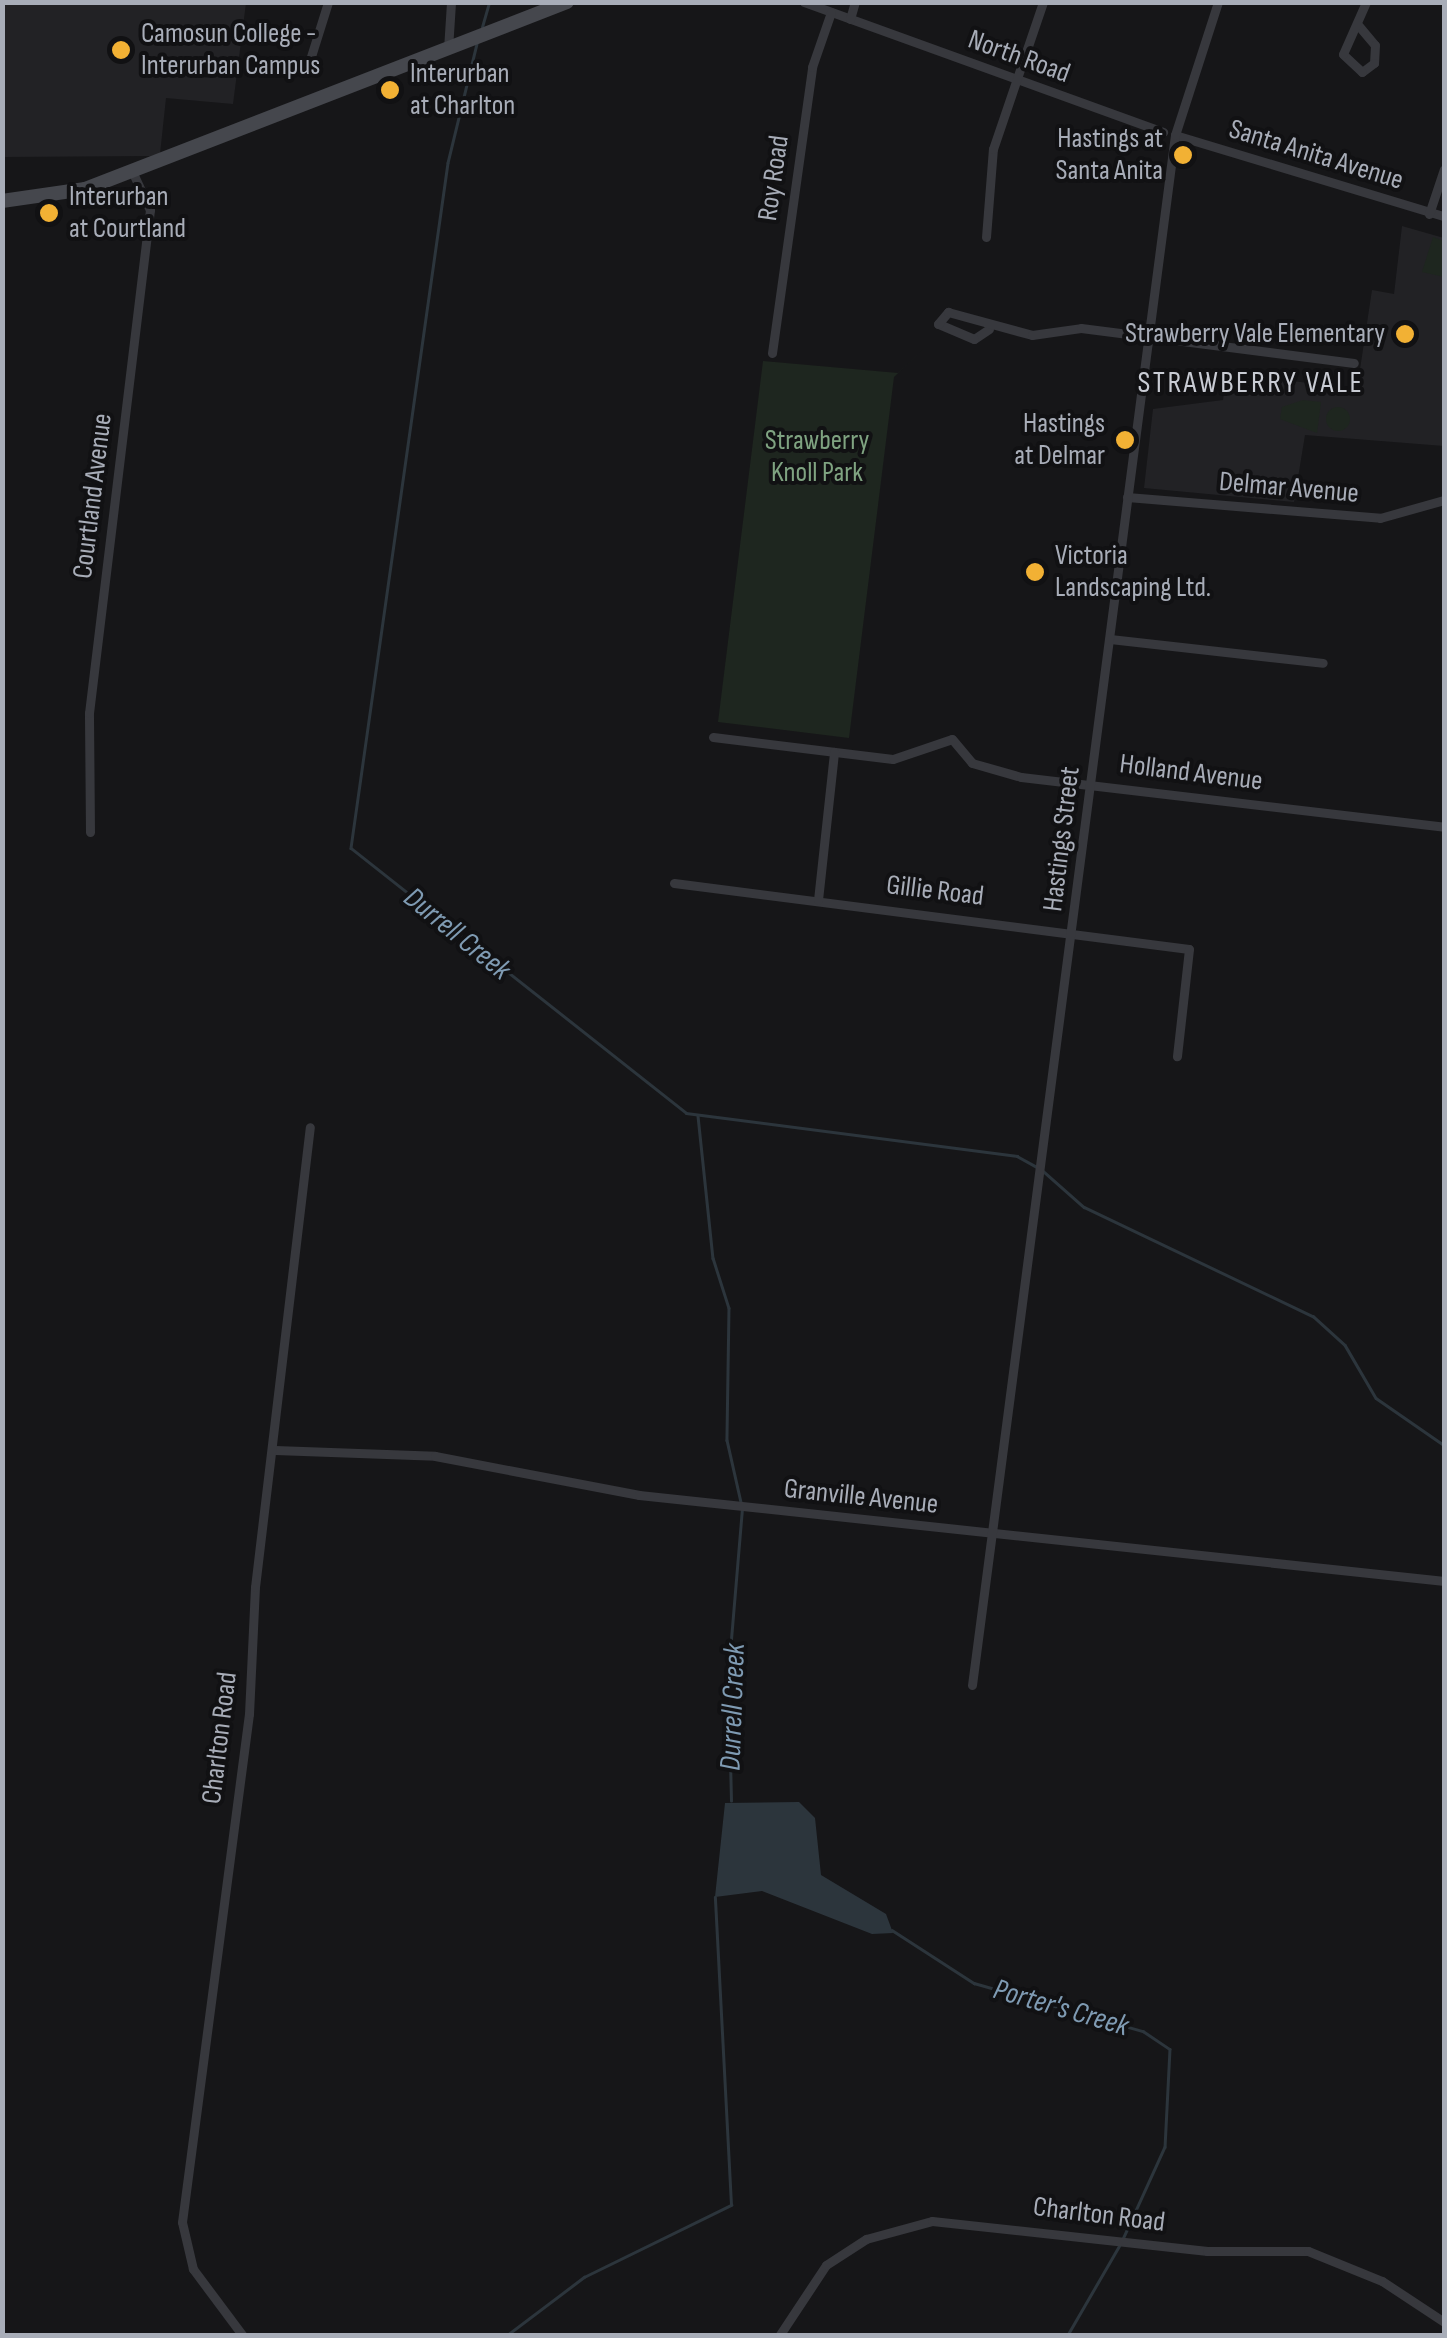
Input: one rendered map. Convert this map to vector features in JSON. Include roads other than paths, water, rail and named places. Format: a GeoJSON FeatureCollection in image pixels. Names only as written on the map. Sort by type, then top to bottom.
{"type":"FeatureCollection","features":[{"type":"Feature","properties":{"kind":"main road"},"geometry":{"type":"LineString","coordinates":[[2,201],[85,190],[567,2]]}},
{"type":"Feature","properties":{"kind":"street"},"geometry":{"type":"LineString","coordinates":[[308,66],[328,2]]}},
{"type":"Feature","properties":{"kind":"street"},"geometry":{"type":"LineString","coordinates":[[448,50],[451,2]]}},
{"type":"Feature","properties":{"kind":"street","name":"North Road"},"geometry":{"type":"LineString","coordinates":[[804,2],[1163,132]]}},
{"type":"Feature","properties":{"kind":"street"},"geometry":{"type":"LineString","coordinates":[[850,19],[856,2]]}},
{"type":"Feature","properties":{"kind":"street"},"geometry":{"type":"LineString","coordinates":[[986,237],[993,149],[1043,2]]}},
{"type":"Feature","properties":{"kind":"street","name":"Hastings Street"},"geometry":{"type":"LineString","coordinates":[[972,1686],[996,1534],[1175,135],[1218,2]]}},
{"type":"Feature","properties":{"kind":"street"},"geometry":{"type":"LineString","coordinates":[[1358,26],[1375,44],[1374,64],[1362,72],[1343,54],[1366,2]]}},
{"type":"Feature","properties":{"kind":"street","name":"Roy Road"},"geometry":{"type":"LineString","coordinates":[[772,353],[812,67],[831,12]]}},
{"type":"Feature","properties":{"kind":"street","name":"Santa Anita Avenue"},"geometry":{"type":"LineString","coordinates":[[1175,135],[1444,216]]}},
{"type":"Feature","properties":{"kind":"street"},"geometry":{"type":"LineString","coordinates":[[1428,214],[1444,169]]}},
{"type":"Feature","properties":{"kind":"street","name":"Courtland Avenue"},"geometry":{"type":"LineString","coordinates":[[90,832],[90,713],[150,210],[132,171]]}},
{"type":"Feature","properties":{"kind":"street"},"geometry":{"type":"LineString","coordinates":[[989,329],[974,339],[943,334],[938,324],[948,312],[989,329],[1081,328],[1146,341],[1354,363]]}},
{"type":"Feature","properties":{"kind":"street","name":"Delmar Avenue"},"geometry":{"type":"LineString","coordinates":[[1127,497],[1380,518],[1444,500]]}},
{"type":"Feature","properties":{"kind":"street"},"geometry":{"type":"LineString","coordinates":[[1110,639],[1323,663]]}},
{"type":"Feature","properties":{"kind":"street","name":"Holland Avenue"},"geometry":{"type":"LineString","coordinates":[[713,737],[907,758],[952,739],[982,767],[1444,827]]}},
{"type":"Feature","properties":{"kind":"street"},"geometry":{"type":"LineString","coordinates":[[818,900],[834,752]]}},
{"type":"Feature","properties":{"kind":"street","name":"Gillie Road"},"geometry":{"type":"LineString","coordinates":[[674,884],[1074,930],[1189,949],[1177,1056]]}},
{"type":"Feature","properties":{"kind":"street","name":"Charlton Road"},"geometry":{"type":"LineString","coordinates":[[243,2336],[193,2269],[182,2222],[310,1127]]}},
{"type":"Feature","properties":{"kind":"street","name":"Granville Avenue"},"geometry":{"type":"LineString","coordinates":[[275,1450],[435,1456],[735,1506],[1444,1581]]}},
{"type":"Feature","properties":{"kind":"street","name":"Charlton Road"},"geometry":{"type":"LineString","coordinates":[[779,2336],[826,2265],[866,2239],[932,2220],[1206,2251],[1308,2250],[1382,2281],[1444,2322]]}},
{"type":"Feature","properties":{"kind":"waterway","name":"Durrell Creek"},"geometry":{"type":"LineString","coordinates":[[482,27],[489,2]]}},
{"type":"Feature","properties":{"kind":"waterway","name":"Durrell Creek"},"geometry":{"type":"LineString","coordinates":[[477,44],[448,163],[351,848],[686,1113],[1017,1156],[1035,1166]]}},
{"type":"Feature","properties":{"kind":"waterway","name":"Durrell Creek"},"geometry":{"type":"LineString","coordinates":[[698,1116],[713,1258],[729,1308],[727,1440],[741,1502]]}},
{"type":"Feature","properties":{"kind":"waterway"},"geometry":{"type":"LineString","coordinates":[[1042,1170],[1084,1207],[1313,1316],[1345,1345],[1376,1398],[1444,1445]]}},
{"type":"Feature","properties":{"kind":"waterway","name":"Durrell Creek"},"geometry":{"type":"LineString","coordinates":[[731,1801],[728,1675],[742,1509]]}},
{"type":"Feature","properties":{"kind":"waterway","name":"Durrell Creek"},"geometry":{"type":"LineString","coordinates":[[506,2336],[584,2277],[731,2205],[715,1897]]}},
{"type":"Feature","properties":{"kind":"waterway","name":"Porter's Creek"},"geometry":{"type":"LineString","coordinates":[[892,1930],[974,1983],[1143,2031],[1170,2049],[1165,2147],[1123,2239]]}},
{"type":"Feature","properties":{"kind":"waterway","name":"Porter's Creek"},"geometry":{"type":"LineString","coordinates":[[1067,2336],[1119,2246]]}},
{"type":"Feature","properties":{"kind":"place","name":"Camosun College - Interurban Campus"},"geometry":{"type":"Point","coordinates":[121,50]}},
{"type":"Feature","properties":{"kind":"place","name":"Interurban at Charlton"},"geometry":{"type":"Point","coordinates":[390,90]}},
{"type":"Feature","properties":{"kind":"place","name":"Hastings at Santa Anita"},"geometry":{"type":"Point","coordinates":[1183,155]}},
{"type":"Feature","properties":{"kind":"place","name":"Interurban at Courtland"},"geometry":{"type":"Point","coordinates":[49,213]}},
{"type":"Feature","properties":{"kind":"place","name":"Strawberry Vale Elementary"},"geometry":{"type":"Point","coordinates":[1405,334]}},
{"type":"Feature","properties":{"kind":"place","name":"Hastings at Delmar"},"geometry":{"type":"Point","coordinates":[1125,440]}},
{"type":"Feature","properties":{"kind":"place","name":"Victoria Landscaping Ltd."},"geometry":{"type":"Point","coordinates":[1035,572]}},
{"type":"Feature","properties":{"kind":"district","name":"STRAWBERRY VALE"},"geometry":{"type":"Point","coordinates":[1251,383]}},
{"type":"Feature","properties":{"kind":"park label","name":"Strawberry Knoll Park"},"geometry":{"type":"Point","coordinates":[817,457]}}]}
